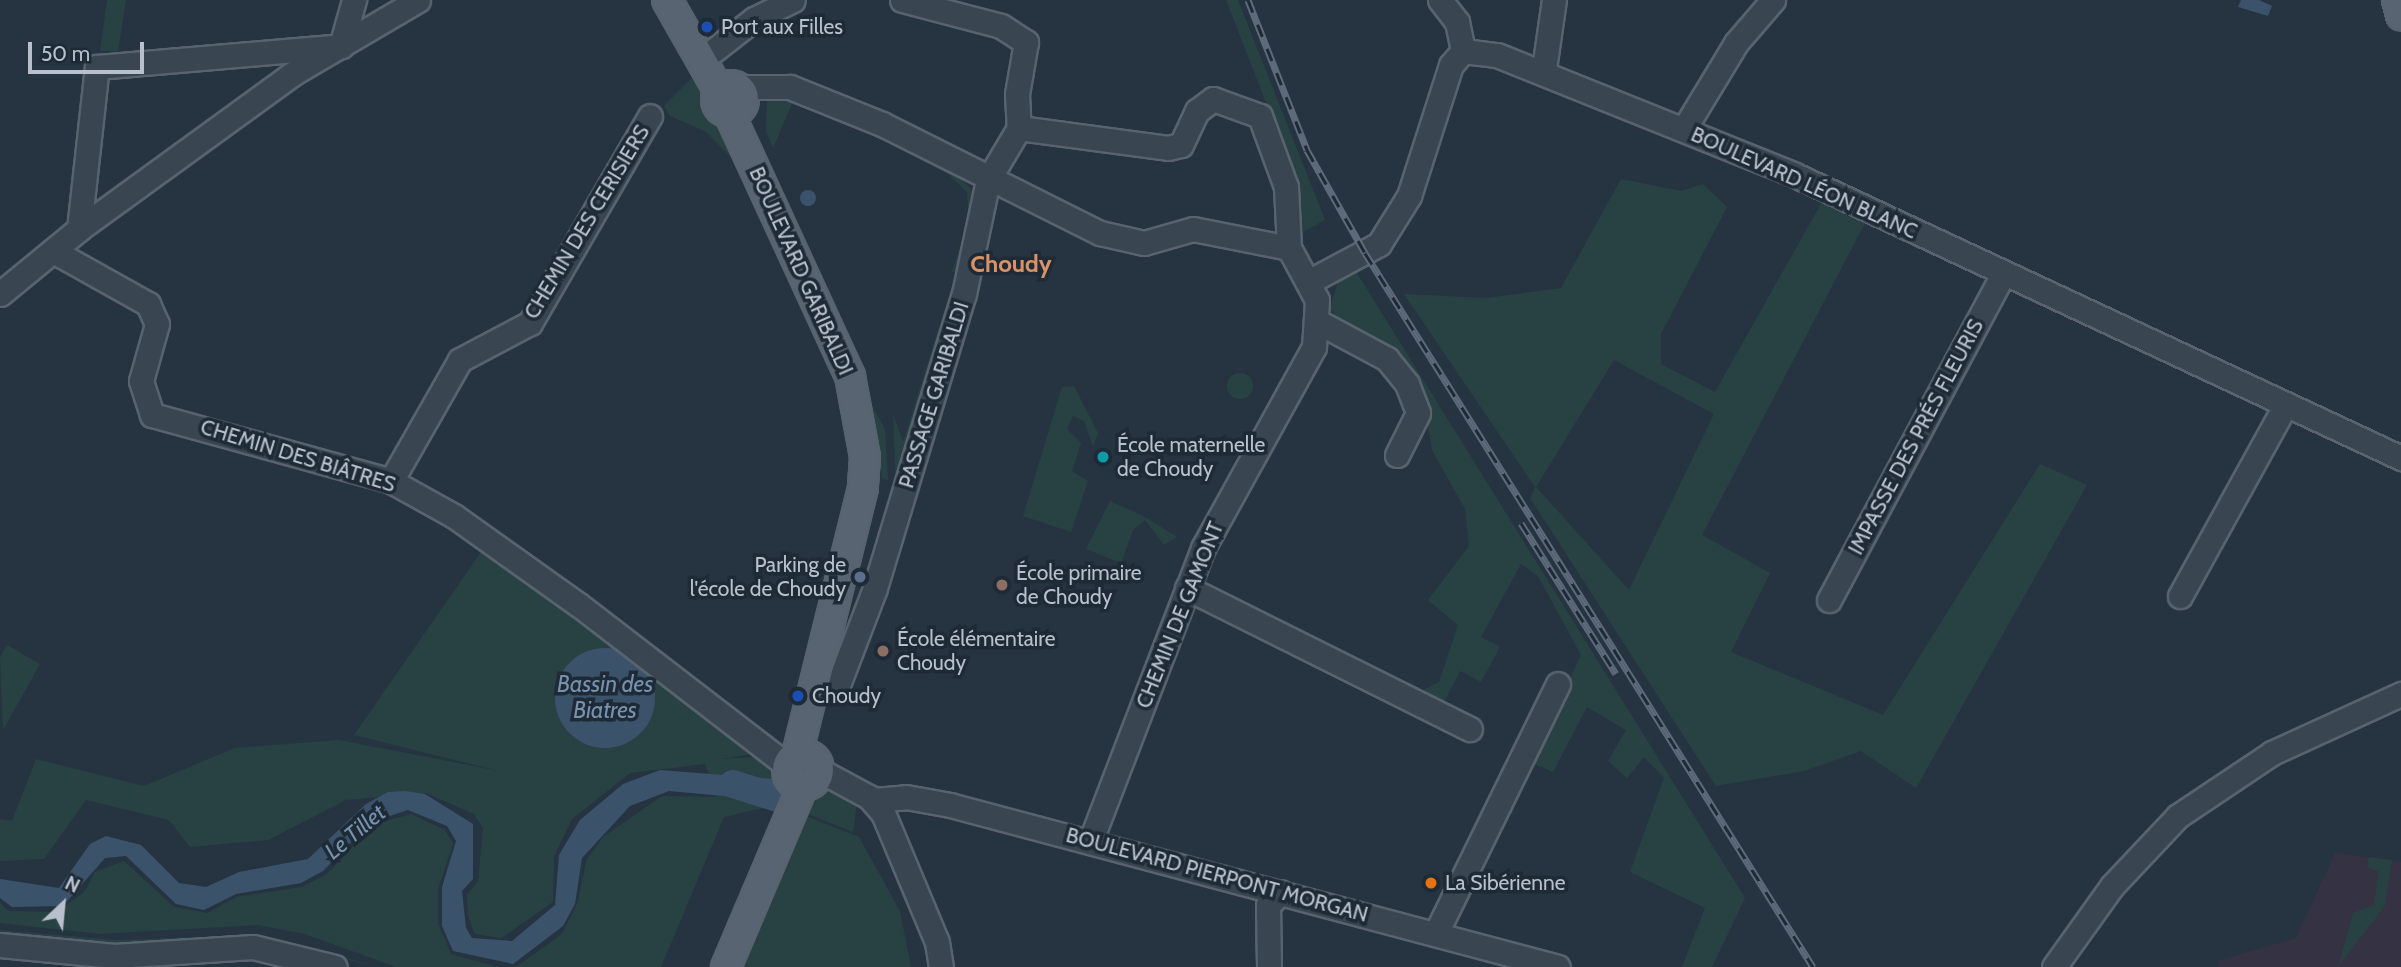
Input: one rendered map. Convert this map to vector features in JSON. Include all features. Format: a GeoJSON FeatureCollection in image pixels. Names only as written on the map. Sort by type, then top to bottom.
{"type":"FeatureCollection","features":[{"type":"Feature","properties":{"kind":"main road"},"geometry":{"type":"LineString","coordinates":[[2397,0],[2401,15]]}},
{"type":"Feature","properties":{"kind":"main road","name":"BOULEVARD GARIBALDI"},"geometry":{"type":"LineString","coordinates":[[679,7],[742,95],[744,140],[850,376],[860,417],[863,488],[808,694],[806,775]]}},
{"type":"Feature","properties":{"kind":"main road","name":"BOULEVARD GARIBALDI"},"geometry":{"type":"LineString","coordinates":[[679,7],[742,95]]}},
{"type":"Feature","properties":{"kind":"main road","name":"BOULEVARD GARIBALDI"},"geometry":{"type":"LineString","coordinates":[[726,967],[806,775],[819,649]]}},
{"type":"Feature","properties":{"kind":"street"},"geometry":{"type":"LineString","coordinates":[[341,46],[354,0]]}},
{"type":"Feature","properties":{"kind":"street"},"geometry":{"type":"LineString","coordinates":[[0,294],[55,252],[79,229],[292,74],[418,0]]}},
{"type":"Feature","properties":{"kind":"street"},"geometry":{"type":"LineString","coordinates":[[713,51],[754,19],[793,0]]}},
{"type":"Feature","properties":{"kind":"street"},"geometry":{"type":"LineString","coordinates":[[902,0],[1002,26],[1026,42],[1019,128],[988,180]]}},
{"type":"Feature","properties":{"kind":"street"},"geometry":{"type":"LineString","coordinates":[[1312,279],[1379,244],[1393,226],[1451,65],[1463,51],[1457,22],[1440,0]]}},
{"type":"Feature","properties":{"kind":"street"},"geometry":{"type":"LineString","coordinates":[[1544,69],[1553,0]]}},
{"type":"Feature","properties":{"kind":"street"},"geometry":{"type":"LineString","coordinates":[[1684,129],[1736,43],[1773,0]]}},
{"type":"Feature","properties":{"kind":"street"},"geometry":{"type":"LineString","coordinates":[[79,229],[97,67],[341,46]]}},
{"type":"Feature","properties":{"kind":"street","name":"BOULEVARD LÉON BLANC"},"geometry":{"type":"LineString","coordinates":[[1463,51],[1544,69],[1684,129],[2401,458]]}},
{"type":"Feature","properties":{"kind":"street"},"geometry":{"type":"LineString","coordinates":[[742,95],[881,124],[988,180],[1100,233],[1144,243],[1193,229],[1289,248],[1286,187],[1261,116],[1213,99],[1198,111],[1181,145],[1167,148],[1019,128]]}},
{"type":"Feature","properties":{"kind":"street","name":"CHEMIN DES CERISIERS"},"geometry":{"type":"LineString","coordinates":[[391,481],[460,360],[530,323],[650,116]]}},
{"type":"Feature","properties":{"kind":"street","name":"PASSAGE GARIBALDI"},"geometry":{"type":"LineString","coordinates":[[808,694],[838,685],[875,588],[964,294],[988,180]]}},
{"type":"Feature","properties":{"kind":"street","name":"CHEMIN DE GAMONT"},"geometry":{"type":"LineString","coordinates":[[1091,839],[1187,588],[1314,347],[1320,323],[1312,279],[1289,248]]}},
{"type":"Feature","properties":{"kind":"street","name":"CHEMIN DES BIÂTRES"},"geometry":{"type":"LineString","coordinates":[[55,252],[148,304],[157,324],[141,381],[152,415],[391,481],[454,516],[579,605],[806,775],[876,804]]}},
{"type":"Feature","properties":{"kind":"street","name":"IMPASSE DES PRÉS FLEURIS"},"geometry":{"type":"LineString","coordinates":[[1829,600],[2003,274]]}},
{"type":"Feature","properties":{"kind":"street"},"geometry":{"type":"LineString","coordinates":[[1320,323],[1387,359],[1407,384],[1418,413],[1397,455]]}},
{"type":"Feature","properties":{"kind":"street"},"geometry":{"type":"LineString","coordinates":[[2180,596],[2286,404]]}},
{"type":"Feature","properties":{"kind":"street"},"geometry":{"type":"LineString","coordinates":[[1187,588],[1470,729]]}},
{"type":"Feature","properties":{"kind":"street"},"geometry":{"type":"LineString","coordinates":[[1436,933],[1558,684]]}},
{"type":"Feature","properties":{"kind":"street"},"geometry":{"type":"LineString","coordinates":[[2054,967],[2112,886],[2178,816],[2272,753],[2401,694]]}},
{"type":"Feature","properties":{"kind":"street","name":"BOULEVARD PIERPONT MORGAN"},"geometry":{"type":"LineString","coordinates":[[876,804],[906,797],[1091,839],[1559,967]]}},
{"type":"Feature","properties":{"kind":"street"},"geometry":{"type":"LineString","coordinates":[[876,804],[937,942],[941,967]]}},
{"type":"Feature","properties":{"kind":"street"},"geometry":{"type":"LineString","coordinates":[[1269,967],[1268,905],[1281,892]]}},
{"type":"Feature","properties":{"kind":"street"},"geometry":{"type":"LineString","coordinates":[[0,945],[114,956],[253,947],[335,967]]}},
{"type":"Feature","properties":{"kind":"shaded area"},"geometry":{"type":"Polygon","coordinates":[[[2335,853],[2401,862],[2401,967],[2218,967],[2220,960],[2296,938],[2335,853]]]}},
{"type":"Feature","properties":{"kind":"green space"},"geometry":{"type":"Polygon","coordinates":[[[107,0],[126,0],[118,51],[100,51],[107,0]]]}},
{"type":"Feature","properties":{"kind":"green space"},"geometry":{"type":"Polygon","coordinates":[[[1226,0],[1238,0],[1325,220],[1301,233],[1285,151],[1226,0]]]}},
{"type":"Feature","properties":{"kind":"green space"},"geometry":{"type":"Polygon","coordinates":[[[697,73],[734,160],[705,131],[670,116],[664,106],[697,73]]]}},
{"type":"Feature","properties":{"kind":"green space"},"geometry":{"type":"Polygon","coordinates":[[[767,96],[793,101],[773,148],[766,131],[767,96]]]}},
{"type":"Feature","properties":{"kind":"green space"},"geometry":{"type":"Polygon","coordinates":[[[908,147],[952,170],[971,189],[975,203],[961,271],[952,272],[969,220],[967,192],[948,174],[906,152],[908,147]]]}},
{"type":"Feature","properties":{"kind":"green space"},"geometry":{"type":"Polygon","coordinates":[[[1621,179],[1681,191],[1703,184],[1727,207],[1661,334],[1661,364],[1715,392],[1822,202],[1865,223],[1702,535],[1770,573],[1731,652],[1883,715],[2040,464],[2087,485],[1916,788],[1861,751],[1804,771],[1716,786],[1530,498],[1535,487],[1404,294],[1487,298],[1561,288],[1621,179]],[[1614,360],[1536,487],[1629,590],[1714,414],[1614,360]]]}},
{"type":"Feature","properties":{"kind":"green space"},"geometry":{"type":"Polygon","coordinates":[[[1355,270],[1745,898],[1712,967],[1682,967],[1705,908],[1630,872],[1664,778],[1644,757],[1627,778],[1608,761],[1626,730],[1587,707],[1553,772],[1530,762],[1581,655],[1538,576],[1521,564],[1481,637],[1500,647],[1481,682],[1460,671],[1442,706],[1417,693],[1439,682],[1458,625],[1428,600],[1469,546],[1465,509],[1432,450],[1425,408],[1330,309],[1338,281],[1355,270]]]}},
{"type":"Feature","properties":{"kind":"green space"},"geometry":{"type":"Polygon","coordinates":[[[945,308],[953,310],[896,486],[893,414],[903,442],[945,308]]]}},
{"type":"Feature","properties":{"kind":"green space"},"geometry":{"type":"Polygon","coordinates":[[[1240,373],[1249,377],[1253,386],[1249,395],[1240,399],[1231,395],[1227,386],[1231,377],[1240,373]]]}},
{"type":"Feature","properties":{"kind":"green space"},"geometry":{"type":"Polygon","coordinates":[[[1074,386],[1098,433],[1093,446],[1084,421],[1073,416],[1067,429],[1081,443],[1072,471],[1088,481],[1071,532],[1023,516],[1062,387],[1074,386]]]}},
{"type":"Feature","properties":{"kind":"green space"},"geometry":{"type":"Polygon","coordinates":[[[872,406],[885,429],[888,480],[882,478],[872,406]]]}},
{"type":"Feature","properties":{"kind":"green space"},"geometry":{"type":"Polygon","coordinates":[[[1110,501],[1145,517],[1177,537],[1164,545],[1145,520],[1133,530],[1121,563],[1086,549],[1110,501]]]}},
{"type":"Feature","properties":{"kind":"green space"},"geometry":{"type":"Polygon","coordinates":[[[486,545],[764,752],[721,759],[758,757],[775,775],[782,794],[776,805],[724,817],[661,967],[516,967],[562,934],[578,902],[586,861],[603,837],[662,796],[717,797],[705,764],[630,773],[572,819],[554,856],[553,902],[501,938],[475,934],[468,916],[467,894],[478,882],[483,828],[474,814],[426,793],[346,800],[268,840],[190,847],[169,820],[86,800],[44,859],[0,861],[0,819],[12,821],[36,759],[144,786],[235,748],[339,740],[499,771],[354,735],[486,545]]]}},
{"type":"Feature","properties":{"kind":"green space"},"geometry":{"type":"Polygon","coordinates":[[[7,645],[40,664],[3,730],[0,657],[7,645]]]}},
{"type":"Feature","properties":{"kind":"green space"},"geometry":{"type":"Polygon","coordinates":[[[828,791],[857,802],[853,832],[803,812],[828,791]]]}},
{"type":"Feature","properties":{"kind":"green space"},"geometry":{"type":"Polygon","coordinates":[[[798,813],[859,837],[900,911],[911,967],[735,967],[798,813]]]}},
{"type":"Feature","properties":{"kind":"green space"},"geometry":{"type":"Polygon","coordinates":[[[411,814],[445,830],[453,844],[438,889],[438,923],[451,954],[497,967],[396,967],[305,934],[257,925],[100,934],[0,923],[0,903],[8,911],[57,912],[84,892],[95,872],[124,861],[174,907],[208,913],[236,897],[302,887],[327,874],[374,824],[411,814]]]}},
{"type":"Feature","properties":{"kind":"green space"},"geometry":{"type":"Polygon","coordinates":[[[764,836],[768,836],[709,967],[764,836]]]}},
{"type":"Feature","properties":{"kind":"green space"},"geometry":{"type":"Polygon","coordinates":[[[2369,857],[2392,860],[2385,906],[2338,967],[2353,913],[2374,905],[2378,871],[2367,867],[2369,857]]]}},
{"type":"Feature","properties":{"kind":"green space"},"geometry":{"type":"Polygon","coordinates":[[[0,930],[115,940],[262,935],[378,967],[289,945],[117,948],[0,936],[0,930]]]}},
{"type":"Feature","properties":{"kind":"water"},"geometry":{"type":"Polygon","coordinates":[[[2241,0],[2259,0],[2272,6],[2268,16],[2238,7],[2241,0]]]}},
{"type":"Feature","properties":{"kind":"water"},"geometry":{"type":"Polygon","coordinates":[[[805,190],[811,190],[816,198],[814,204],[805,206],[800,201],[800,195],[805,190]]]}},
{"type":"Feature","properties":{"kind":"water","name":"Bassin des Biatres"},"geometry":{"type":"Polygon","coordinates":[[[605,648],[624,651],[641,662],[652,679],[655,698],[652,717],[641,734],[624,745],[605,748],[586,745],[569,734],[558,717],[555,698],[558,679],[569,662],[586,651],[605,648]]]}},
{"type":"Feature","properties":{"kind":"water"},"geometry":{"type":"Polygon","coordinates":[[[660,770],[774,779],[767,800],[669,791],[630,806],[582,858],[575,904],[563,926],[513,964],[453,951],[442,926],[442,887],[456,841],[447,826],[408,810],[371,822],[323,871],[301,883],[236,894],[204,910],[176,904],[126,856],[105,858],[63,906],[12,907],[0,898],[0,879],[59,888],[90,844],[106,836],[141,845],[179,883],[206,887],[239,872],[308,859],[366,804],[388,792],[405,791],[425,794],[473,824],[473,879],[462,891],[466,928],[472,938],[512,941],[555,905],[559,855],[580,820],[623,784],[660,770]]]}},
{"type":"Feature","properties":{"kind":"waterway","name":"Le Tillet"},"geometry":{"type":"LineString","coordinates":[[733,784],[784,800]]}},
{"type":"Feature","properties":{"kind":"railway"},"geometry":{"type":"LineString","coordinates":[[1248,0],[1307,150],[1365,253],[1813,967]]}},
{"type":"Feature","properties":{"kind":"railway"},"geometry":{"type":"LineString","coordinates":[[1521,523],[1616,674]]}},
{"type":"Feature","properties":{"kind":"place","name":"Port aux Filles"},"geometry":{"type":"Point","coordinates":[707,27]}},
{"type":"Feature","properties":{"kind":"place","name":"École maternelle de Choudy"},"geometry":{"type":"Point","coordinates":[1103,457]}},
{"type":"Feature","properties":{"kind":"place","name":"Parking de l'école de Choudy"},"geometry":{"type":"Point","coordinates":[860,577]}},
{"type":"Feature","properties":{"kind":"place","name":"École primaire de Choudy"},"geometry":{"type":"Point","coordinates":[1002,585]}},
{"type":"Feature","properties":{"kind":"place","name":"École élémentaire Choudy"},"geometry":{"type":"Point","coordinates":[883,651]}},
{"type":"Feature","properties":{"kind":"place","name":"Choudy"},"geometry":{"type":"Point","coordinates":[798,696]}},
{"type":"Feature","properties":{"kind":"place","name":"La Sibérienne"},"geometry":{"type":"Point","coordinates":[1431,883]}},
{"type":"Feature","properties":{"kind":"district","name":"Choudy"},"geometry":{"type":"Point","coordinates":[1011,264]}}]}
